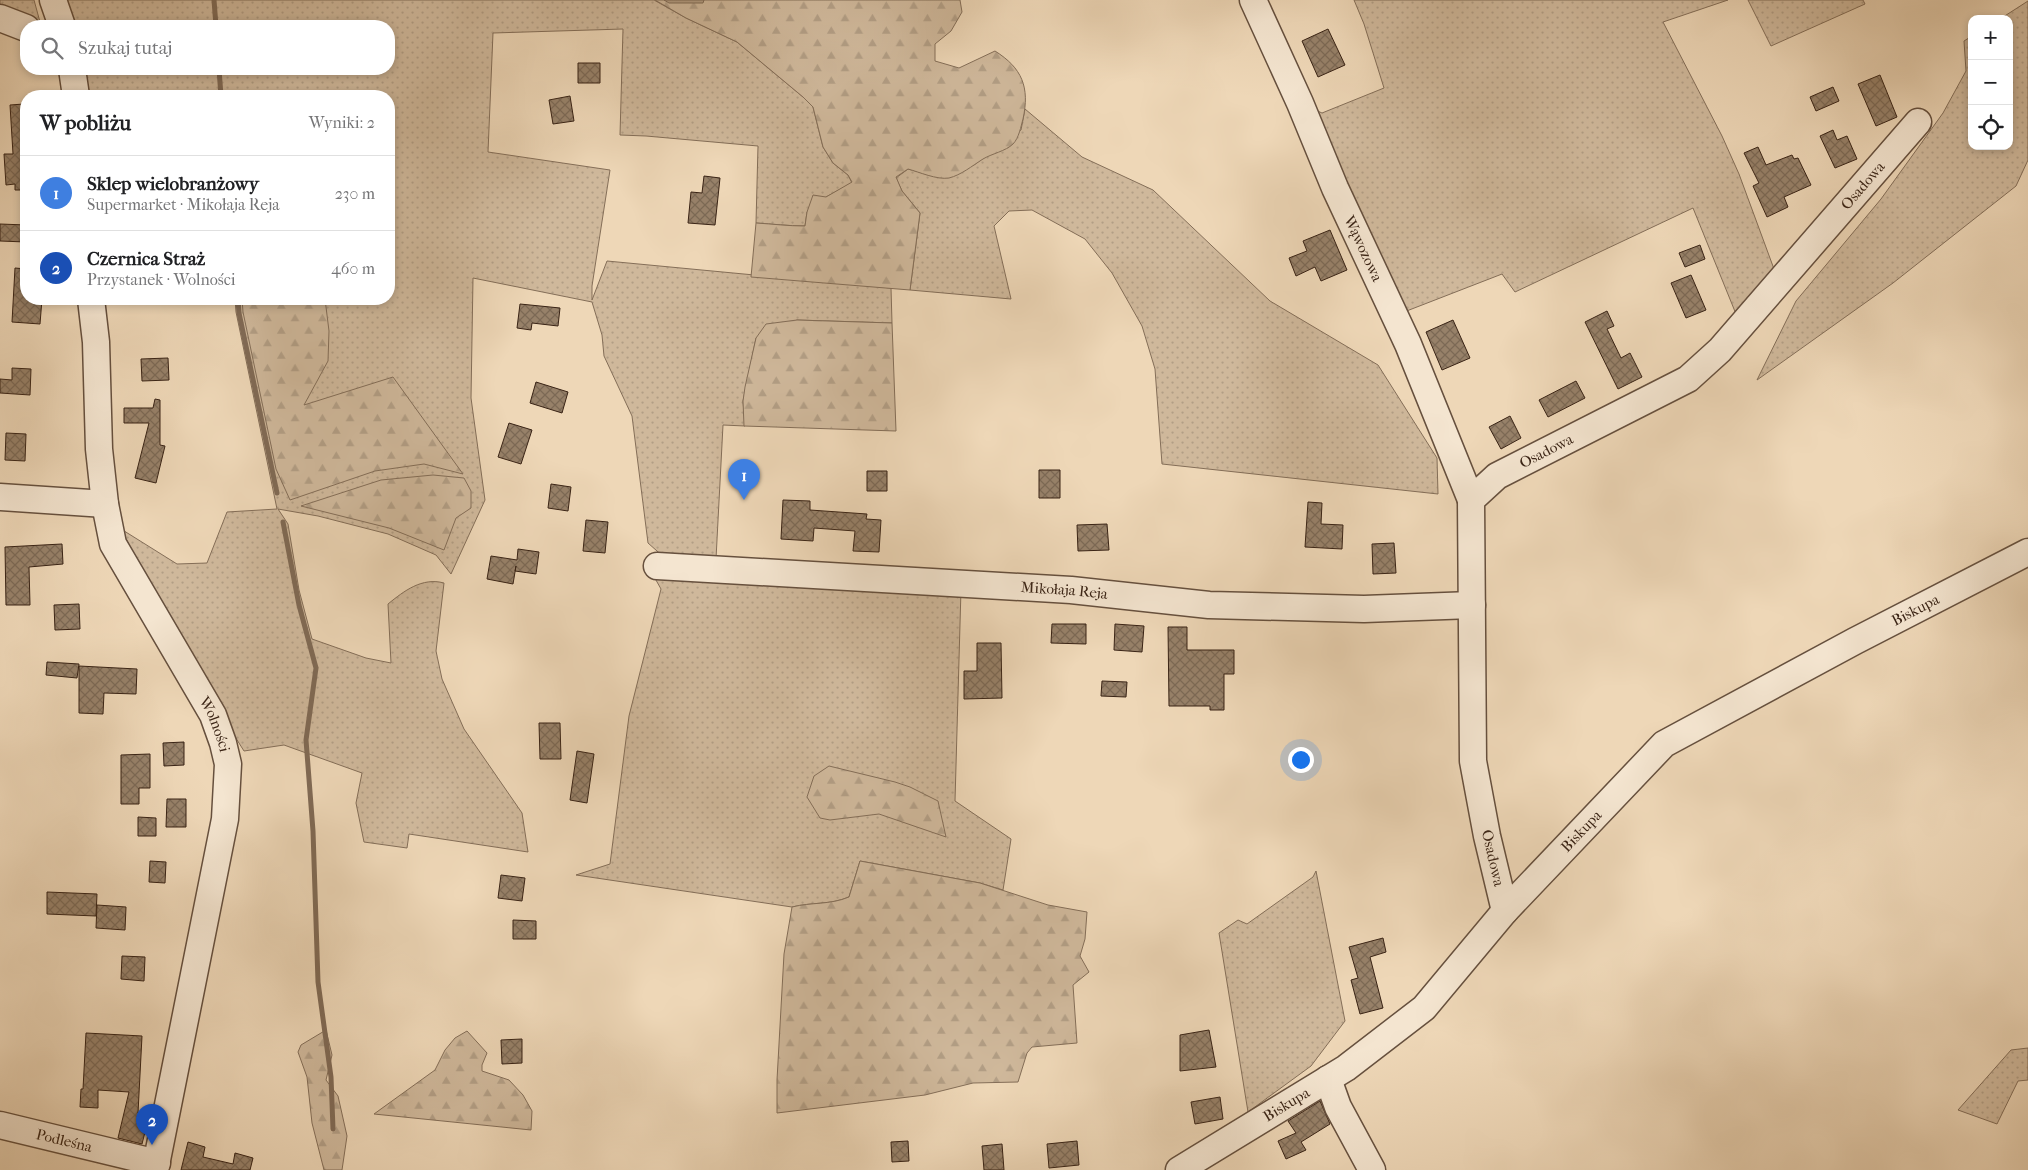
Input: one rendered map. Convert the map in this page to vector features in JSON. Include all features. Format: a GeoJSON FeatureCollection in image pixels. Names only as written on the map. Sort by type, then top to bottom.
{"type":"FeatureCollection","features":[{"type":"Feature","properties":{"kind":"street"},"geometry":{"type":"LineString","coordinates":[[53,0],[60,20]]}},
{"type":"Feature","properties":{"kind":"street","name":"Wąwozowa"},"geometry":{"type":"LineString","coordinates":[[1253,0],[1300,103],[1335,188],[1408,344],[1471,500]]}},
{"type":"Feature","properties":{"kind":"street"},"geometry":{"type":"LineString","coordinates":[[0,18],[20,26]]}},
{"type":"Feature","properties":{"kind":"street"},"geometry":{"type":"LineString","coordinates":[[73,75],[75,90]]}},
{"type":"Feature","properties":{"kind":"street","name":"Osadowa"},"geometry":{"type":"LineString","coordinates":[[1505,911],[1487,836],[1473,761],[1471,500],[1498,476],[1688,379],[1720,350],[1918,122]]}},
{"type":"Feature","properties":{"kind":"street","name":"Wolności"},"geometry":{"type":"LineString","coordinates":[[92,305],[96,342],[99,449],[105,504],[113,544],[212,715],[223,743],[228,764],[225,819],[156,1167]]}},
{"type":"Feature","properties":{"kind":"street"},"geometry":{"type":"LineString","coordinates":[[0,497],[105,504]]}},
{"type":"Feature","properties":{"kind":"street","name":"Biskupa"},"geometry":{"type":"LineString","coordinates":[[1179,1170],[1346,1068],[1424,1008],[1505,911],[1664,744],[1855,641],[2028,552]]}},
{"type":"Feature","properties":{"kind":"street","name":"Mikołaja Reja"},"geometry":{"type":"LineString","coordinates":[[657,566],[1071,590],[1209,605],[1364,610],[1472,605]]}},
{"type":"Feature","properties":{"kind":"street"},"geometry":{"type":"LineString","coordinates":[[1328,1079],[1338,1107],[1372,1170]]}},
{"type":"Feature","properties":{"kind":"street","name":"Podleśna"},"geometry":{"type":"LineString","coordinates":[[0,1124],[156,1167]]}},
{"type":"Feature","properties":{"kind":"green space"},"geometry":{"type":"Polygon","coordinates":[[[0,0],[34,0],[39,20],[20,20],[0,18],[0,0]]]}},
{"type":"Feature","properties":{"kind":"green space"},"geometry":{"type":"Polygon","coordinates":[[[63,0],[654,0],[686,18],[737,42],[813,107],[823,147],[833,163],[848,175],[852,183],[826,197],[807,212],[805,226],[756,223],[758,146],[620,135],[623,29],[493,33],[488,152],[610,170],[592,286],[592,300],[607,261],[891,288],[892,323],[797,320],[756,338],[743,401],[745,426],[723,425],[716,559],[666,559],[648,543],[632,416],[604,356],[602,335],[592,302],[473,278],[471,398],[485,500],[451,574],[436,555],[388,534],[318,516],[278,509],[288,524],[299,590],[312,639],[366,658],[391,663],[388,604],[414,586],[428,582],[444,583],[436,651],[442,679],[464,729],[522,813],[528,852],[409,834],[407,848],[364,842],[356,803],[362,773],[284,745],[244,751],[195,673],[121,529],[177,564],[207,563],[227,512],[277,509],[235,305],[395,305],[395,90],[88,90],[86,75],[395,75],[395,20],[70,20],[63,0]]]}},
{"type":"Feature","properties":{"kind":"green space"},"geometry":{"type":"Polygon","coordinates":[[[655,0],[960,0],[962,12],[951,31],[935,44],[935,61],[959,68],[995,51],[1012,64],[1022,79],[1025,97],[1023,119],[1018,135],[1015,141],[1003,151],[986,157],[953,177],[939,178],[908,169],[896,177],[902,191],[920,213],[910,290],[751,277],[756,223],[805,226],[807,212],[813,195],[826,197],[852,182],[848,175],[833,163],[823,147],[813,107],[803,97],[737,42],[686,18],[655,0]]]}},
{"type":"Feature","properties":{"kind":"green space"},"geometry":{"type":"Polygon","coordinates":[[[1354,0],[1728,0],[1663,22],[1722,136],[1739,174],[1774,269],[1736,314],[1693,208],[1515,292],[1502,274],[1404,312],[1300,103],[1322,113],[1384,88],[1364,24],[1354,0]]]}},
{"type":"Feature","properties":{"kind":"green space"},"geometry":{"type":"Polygon","coordinates":[[[1748,0],[1863,0],[1865,4],[1771,46],[1748,0]]]}},
{"type":"Feature","properties":{"kind":"green space"},"geometry":{"type":"Polygon","coordinates":[[[2028,1],[2028,160],[2016,186],[1893,283],[1757,380],[1796,301],[1881,199],[1943,113],[1966,71],[1964,41],[1968,38],[1968,150],[2013,150],[2013,15],[2006,15],[2028,1]]]}},
{"type":"Feature","properties":{"kind":"green space"},"geometry":{"type":"Polygon","coordinates":[[[1025,109],[1082,157],[1153,190],[1270,301],[1378,365],[1437,458],[1438,494],[1162,464],[1155,369],[1142,326],[1112,273],[1085,239],[1032,210],[1009,211],[994,226],[1011,299],[910,290],[920,213],[902,191],[896,178],[908,169],[931,175],[974,165],[1021,130],[1025,109]]]}},
{"type":"Feature","properties":{"kind":"green space"},"geometry":{"type":"Polygon","coordinates":[[[242,305],[326,305],[329,331],[328,361],[304,405],[393,377],[463,474],[424,464],[375,471],[290,500],[276,469],[242,305]]]}},
{"type":"Feature","properties":{"kind":"green space"},"geometry":{"type":"Polygon","coordinates":[[[797,320],[892,323],[896,431],[744,426],[743,401],[756,338],[766,324],[797,320]]]}},
{"type":"Feature","properties":{"kind":"green space"},"geometry":{"type":"Polygon","coordinates":[[[433,475],[464,478],[471,491],[471,508],[456,518],[444,550],[389,528],[301,506],[381,480],[433,475]]]}},
{"type":"Feature","properties":{"kind":"green space"},"geometry":{"type":"Polygon","coordinates":[[[652,573],[961,589],[955,801],[1011,839],[1003,890],[980,883],[860,861],[849,897],[842,900],[792,907],[576,875],[610,864],[629,716],[661,589],[652,573]]]}},
{"type":"Feature","properties":{"kind":"green space"},"geometry":{"type":"Polygon","coordinates":[[[829,766],[895,782],[938,801],[946,837],[879,814],[830,820],[820,818],[807,797],[814,776],[829,766]]]}},
{"type":"Feature","properties":{"kind":"green space"},"geometry":{"type":"Polygon","coordinates":[[[860,861],[980,883],[1048,905],[1087,912],[1085,939],[1080,956],[1089,972],[1073,985],[1077,1043],[1032,1047],[1027,1053],[1018,1082],[973,1083],[925,1095],[777,1113],[784,954],[792,907],[842,900],[849,897],[860,861]]]}},
{"type":"Feature","properties":{"kind":"green space"},"geometry":{"type":"Polygon","coordinates":[[[1316,871],[1345,1021],[1311,1066],[1248,1112],[1219,933],[1238,920],[1247,924],[1313,877],[1316,871]]]}},
{"type":"Feature","properties":{"kind":"green space"},"geometry":{"type":"Polygon","coordinates":[[[326,1030],[332,1055],[326,1080],[338,1096],[347,1136],[342,1170],[324,1170],[312,1123],[307,1077],[298,1052],[301,1045],[326,1030]]]}},
{"type":"Feature","properties":{"kind":"green space"},"geometry":{"type":"Polygon","coordinates":[[[467,1031],[487,1053],[482,1065],[482,1071],[509,1080],[523,1095],[532,1111],[531,1130],[374,1114],[435,1070],[445,1050],[455,1038],[467,1031]]]}},
{"type":"Feature","properties":{"kind":"green space"},"geometry":{"type":"Polygon","coordinates":[[[2028,1048],[2028,1080],[2018,1081],[1997,1124],[1958,1110],[2011,1050],[2028,1048]]]}},
{"type":"Feature","properties":{"kind":"water"},"geometry":{"type":"Polygon","coordinates":[[[664,0],[704,0],[703,3],[669,3],[664,0]]]}},
{"type":"Feature","properties":{"kind":"building"},"geometry":{"type":"Polygon","coordinates":[[[1328,29],[1345,65],[1318,77],[1302,41],[1328,29]]]}},
{"type":"Feature","properties":{"kind":"building"},"geometry":{"type":"Polygon","coordinates":[[[578,63],[600,63],[600,83],[578,83],[578,63]]]}},
{"type":"Feature","properties":{"kind":"building"},"geometry":{"type":"Polygon","coordinates":[[[1880,75],[1897,117],[1876,126],[1858,84],[1880,75]]]}},
{"type":"Feature","properties":{"kind":"building"},"geometry":{"type":"Polygon","coordinates":[[[1833,87],[1839,101],[1816,111],[1810,97],[1833,87]]]}},
{"type":"Feature","properties":{"kind":"building"},"geometry":{"type":"Polygon","coordinates":[[[570,96],[574,121],[553,124],[549,100],[570,96]]]}},
{"type":"Feature","properties":{"kind":"building"},"geometry":{"type":"Polygon","coordinates":[[[20,104],[20,190],[15,190],[15,184],[6,185],[4,154],[13,154],[10,105],[20,104]]]}},
{"type":"Feature","properties":{"kind":"building"},"geometry":{"type":"Polygon","coordinates":[[[1833,130],[1837,140],[1847,136],[1857,159],[1835,168],[1820,136],[1833,130]]]}},
{"type":"Feature","properties":{"kind":"building"},"geometry":{"type":"Polygon","coordinates":[[[1758,147],[1766,165],[1792,155],[1794,159],[1798,158],[1811,185],[1784,197],[1788,207],[1767,217],[1753,186],[1759,183],[1744,153],[1758,147]]]}},
{"type":"Feature","properties":{"kind":"building"},"geometry":{"type":"Polygon","coordinates":[[[704,176],[720,178],[715,225],[688,223],[691,192],[702,193],[704,176]]]}},
{"type":"Feature","properties":{"kind":"building"},"geometry":{"type":"Polygon","coordinates":[[[0,224],[20,225],[20,242],[0,241],[0,224]]]}},
{"type":"Feature","properties":{"kind":"building"},"geometry":{"type":"Polygon","coordinates":[[[1330,230],[1347,270],[1321,281],[1315,267],[1296,276],[1289,258],[1307,251],[1303,241],[1330,230]]]}},
{"type":"Feature","properties":{"kind":"building"},"geometry":{"type":"Polygon","coordinates":[[[1700,245],[1705,259],[1685,267],[1679,253],[1700,245]]]}},
{"type":"Feature","properties":{"kind":"building"},"geometry":{"type":"Polygon","coordinates":[[[15,268],[20,268],[20,305],[42,305],[40,324],[12,322],[15,268]]]}},
{"type":"Feature","properties":{"kind":"building"},"geometry":{"type":"Polygon","coordinates":[[[1691,275],[1706,310],[1686,318],[1671,283],[1691,275]]]}},
{"type":"Feature","properties":{"kind":"building"},"geometry":{"type":"Polygon","coordinates":[[[520,304],[560,308],[558,326],[532,323],[531,330],[517,328],[520,304]]]}},
{"type":"Feature","properties":{"kind":"building"},"geometry":{"type":"Polygon","coordinates":[[[1607,311],[1614,326],[1607,329],[1621,358],[1630,353],[1642,377],[1618,389],[1585,322],[1607,311]]]}},
{"type":"Feature","properties":{"kind":"building"},"geometry":{"type":"Polygon","coordinates":[[[1453,320],[1470,358],[1442,370],[1426,332],[1453,320]]]}},
{"type":"Feature","properties":{"kind":"building"},"geometry":{"type":"Polygon","coordinates":[[[168,358],[169,380],[142,381],[141,359],[168,358]]]}},
{"type":"Feature","properties":{"kind":"building"},"geometry":{"type":"Polygon","coordinates":[[[12,368],[31,369],[30,395],[0,393],[0,379],[12,380],[12,368]]]}},
{"type":"Feature","properties":{"kind":"building"},"geometry":{"type":"Polygon","coordinates":[[[1576,381],[1585,398],[1548,417],[1539,400],[1576,381]]]}},
{"type":"Feature","properties":{"kind":"building"},"geometry":{"type":"Polygon","coordinates":[[[536,382],[568,392],[562,413],[530,403],[536,382]]]}},
{"type":"Feature","properties":{"kind":"building"},"geometry":{"type":"Polygon","coordinates":[[[155,399],[160,400],[160,445],[165,446],[156,483],[135,478],[149,423],[124,423],[124,408],[153,408],[155,399]]]}},
{"type":"Feature","properties":{"kind":"building"},"geometry":{"type":"Polygon","coordinates":[[[1510,416],[1521,438],[1501,449],[1489,427],[1510,416]]]}},
{"type":"Feature","properties":{"kind":"building"},"geometry":{"type":"Polygon","coordinates":[[[509,423],[532,430],[521,464],[498,457],[509,423]]]}},
{"type":"Feature","properties":{"kind":"building"},"geometry":{"type":"Polygon","coordinates":[[[6,433],[26,434],[25,461],[5,460],[6,433]]]}},
{"type":"Feature","properties":{"kind":"building"},"geometry":{"type":"Polygon","coordinates":[[[1039,470],[1060,470],[1060,498],[1039,498],[1039,470]]]}},
{"type":"Feature","properties":{"kind":"building"},"geometry":{"type":"Polygon","coordinates":[[[867,471],[887,471],[887,491],[867,491],[867,471]]]}},
{"type":"Feature","properties":{"kind":"building"},"geometry":{"type":"Polygon","coordinates":[[[551,484],[571,487],[568,511],[548,508],[551,484]]]}},
{"type":"Feature","properties":{"kind":"building"},"geometry":{"type":"Polygon","coordinates":[[[783,500],[810,501],[810,510],[867,514],[866,519],[881,520],[879,552],[853,551],[855,531],[814,528],[813,541],[781,539],[783,500]]]}},
{"type":"Feature","properties":{"kind":"building"},"geometry":{"type":"Polygon","coordinates":[[[1308,502],[1322,503],[1321,524],[1343,525],[1342,549],[1305,547],[1308,502]]]}},
{"type":"Feature","properties":{"kind":"building"},"geometry":{"type":"Polygon","coordinates":[[[586,520],[608,522],[605,553],[583,551],[586,520]]]}},
{"type":"Feature","properties":{"kind":"building"},"geometry":{"type":"Polygon","coordinates":[[[1107,524],[1109,550],[1078,551],[1077,525],[1107,524]]]}},
{"type":"Feature","properties":{"kind":"building"},"geometry":{"type":"Polygon","coordinates":[[[1394,543],[1396,573],[1373,574],[1372,544],[1394,543]]]}},
{"type":"Feature","properties":{"kind":"building"},"geometry":{"type":"Polygon","coordinates":[[[62,544],[63,564],[29,567],[30,605],[6,605],[5,547],[62,544]]]}},
{"type":"Feature","properties":{"kind":"building"},"geometry":{"type":"Polygon","coordinates":[[[518,549],[539,552],[536,574],[515,571],[513,584],[487,579],[491,556],[517,560],[518,549]]]}},
{"type":"Feature","properties":{"kind":"building"},"geometry":{"type":"Polygon","coordinates":[[[79,604],[80,629],[55,630],[54,605],[79,604]]]}},
{"type":"Feature","properties":{"kind":"building"},"geometry":{"type":"Polygon","coordinates":[[[1052,624],[1086,624],[1086,644],[1051,643],[1052,624]]]}},
{"type":"Feature","properties":{"kind":"building"},"geometry":{"type":"Polygon","coordinates":[[[1115,624],[1144,626],[1142,652],[1114,650],[1115,624]]]}},
{"type":"Feature","properties":{"kind":"building"},"geometry":{"type":"Polygon","coordinates":[[[1168,627],[1187,627],[1187,650],[1234,650],[1234,674],[1224,674],[1224,710],[1210,710],[1210,706],[1169,706],[1168,627]]]}},
{"type":"Feature","properties":{"kind":"building"},"geometry":{"type":"Polygon","coordinates":[[[977,643],[1001,643],[1002,698],[964,699],[964,671],[977,671],[977,643]]]}},
{"type":"Feature","properties":{"kind":"building"},"geometry":{"type":"Polygon","coordinates":[[[47,662],[79,664],[77,678],[46,675],[47,662]]]}},
{"type":"Feature","properties":{"kind":"building"},"geometry":{"type":"Polygon","coordinates":[[[79,666],[137,669],[136,694],[104,693],[103,714],[79,713],[79,666]]]}},
{"type":"Feature","properties":{"kind":"building"},"geometry":{"type":"Polygon","coordinates":[[[1102,681],[1127,682],[1126,697],[1101,696],[1102,681]]]}},
{"type":"Feature","properties":{"kind":"building"},"geometry":{"type":"Polygon","coordinates":[[[539,723],[560,723],[561,759],[540,759],[539,723]]]}},
{"type":"Feature","properties":{"kind":"building"},"geometry":{"type":"Polygon","coordinates":[[[184,742],[184,765],[164,766],[163,743],[184,742]]]}},
{"type":"Feature","properties":{"kind":"building"},"geometry":{"type":"Polygon","coordinates":[[[577,751],[594,754],[587,803],[570,800],[577,751]]]}},
{"type":"Feature","properties":{"kind":"building"},"geometry":{"type":"Polygon","coordinates":[[[150,754],[150,788],[139,788],[139,804],[121,804],[121,755],[150,754]]]}},
{"type":"Feature","properties":{"kind":"building"},"geometry":{"type":"Polygon","coordinates":[[[167,799],[186,799],[186,827],[166,827],[167,799]]]}},
{"type":"Feature","properties":{"kind":"building"},"geometry":{"type":"Polygon","coordinates":[[[138,817],[156,818],[156,836],[138,836],[138,817]]]}},
{"type":"Feature","properties":{"kind":"building"},"geometry":{"type":"Polygon","coordinates":[[[150,861],[166,862],[165,883],[149,882],[150,861]]]}},
{"type":"Feature","properties":{"kind":"building"},"geometry":{"type":"Polygon","coordinates":[[[501,875],[525,878],[522,901],[498,898],[501,875]]]}},
{"type":"Feature","properties":{"kind":"building"},"geometry":{"type":"Polygon","coordinates":[[[47,892],[97,894],[96,916],[47,914],[47,892]]]}},
{"type":"Feature","properties":{"kind":"building"},"geometry":{"type":"Polygon","coordinates":[[[97,905],[126,907],[125,930],[96,928],[97,905]]]}},
{"type":"Feature","properties":{"kind":"building"},"geometry":{"type":"Polygon","coordinates":[[[513,920],[536,921],[536,939],[513,939],[513,920]]]}},
{"type":"Feature","properties":{"kind":"building"},"geometry":{"type":"Polygon","coordinates":[[[1383,938],[1386,952],[1370,957],[1383,1008],[1360,1014],[1351,980],[1358,978],[1349,947],[1383,938]]]}},
{"type":"Feature","properties":{"kind":"building"},"geometry":{"type":"Polygon","coordinates":[[[122,956],[145,957],[144,981],[121,979],[122,956]]]}},
{"type":"Feature","properties":{"kind":"building"},"geometry":{"type":"Polygon","coordinates":[[[1209,1030],[1216,1067],[1180,1071],[1180,1035],[1209,1030]]]}},
{"type":"Feature","properties":{"kind":"building"},"geometry":{"type":"Polygon","coordinates":[[[86,1033],[142,1036],[138,1113],[149,1116],[142,1144],[118,1138],[129,1092],[98,1090],[98,1108],[80,1107],[81,1089],[83,1089],[86,1033]]]}},
{"type":"Feature","properties":{"kind":"building"},"geometry":{"type":"Polygon","coordinates":[[[522,1039],[522,1063],[502,1064],[501,1040],[522,1039]]]}},
{"type":"Feature","properties":{"kind":"building"},"geometry":{"type":"Polygon","coordinates":[[[1220,1097],[1223,1119],[1195,1124],[1191,1102],[1220,1097]]]}},
{"type":"Feature","properties":{"kind":"building"},"geometry":{"type":"Polygon","coordinates":[[[1320,1101],[1330,1124],[1301,1142],[1306,1150],[1286,1159],[1278,1141],[1296,1133],[1288,1121],[1320,1101]]]}},
{"type":"Feature","properties":{"kind":"building"},"geometry":{"type":"Polygon","coordinates":[[[908,1141],[909,1161],[892,1162],[891,1142],[908,1141]]]}},
{"type":"Feature","properties":{"kind":"building"},"geometry":{"type":"Polygon","coordinates":[[[1077,1141],[1079,1165],[1049,1168],[1047,1144],[1077,1141]]]}},
{"type":"Feature","properties":{"kind":"building"},"geometry":{"type":"Polygon","coordinates":[[[188,1142],[205,1147],[203,1157],[233,1164],[235,1153],[253,1158],[250,1170],[181,1170],[188,1142]]]}},
{"type":"Feature","properties":{"kind":"building"},"geometry":{"type":"Polygon","coordinates":[[[1002,1144],[1004,1170],[984,1170],[982,1146],[1002,1144]]]}},
{"type":"Feature","properties":{"kind":"waterway"},"geometry":{"type":"LineString","coordinates":[[214,0],[216,20]]}},
{"type":"Feature","properties":{"kind":"waterway"},"geometry":{"type":"LineString","coordinates":[[219,75],[221,90]]}},
{"type":"Feature","properties":{"kind":"waterway"},"geometry":{"type":"LineString","coordinates":[[238,305],[277,493]]}},
{"type":"Feature","properties":{"kind":"waterway"},"geometry":{"type":"LineString","coordinates":[[283,522],[299,605],[316,668],[306,740],[313,831],[318,982],[331,1077],[333,1129]]}},
{"type":"Feature","properties":{"kind":"place","name":"Sklep wielobranżowy"},"geometry":{"type":"Point","coordinates":[744,500]}},
{"type":"Feature","properties":{"kind":"place","name":"Czernica Straż"},"geometry":{"type":"Point","coordinates":[152,1145]}}]}
